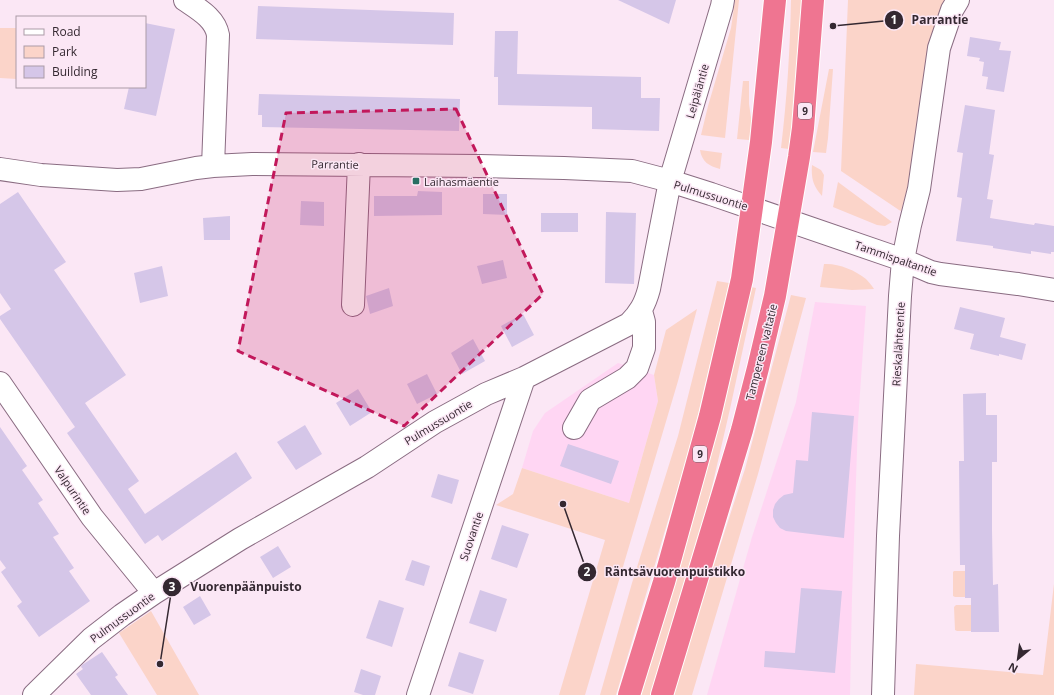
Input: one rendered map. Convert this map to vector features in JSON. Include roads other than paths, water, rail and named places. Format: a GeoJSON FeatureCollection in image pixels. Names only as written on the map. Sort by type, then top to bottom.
{"type":"FeatureCollection","features":[{"type":"Feature","properties":{"kind":"highway","name":"9"},"geometry":{"type":"LineString","coordinates":[[629,695],[664,582],[710,416],[742,279],[762,135],[775,0]]}},
{"type":"Feature","properties":{"kind":"highway","name":"Tampereen valtatie"},"geometry":{"type":"LineString","coordinates":[[662,695],[742,430],[775,296],[803,128],[813,0]]}},
{"type":"Feature","properties":{"kind":"street"},"geometry":{"type":"LineString","coordinates":[[185,0],[206,15],[217,28],[218,35],[213,166]]}},
{"type":"Feature","properties":{"kind":"street","name":"Leipäläntie"},"geometry":{"type":"LineString","coordinates":[[670,181],[723,0]]}},
{"type":"Feature","properties":{"kind":"street","name":"Rieskalähteentie"},"geometry":{"type":"LineString","coordinates":[[883,695],[888,536],[900,296],[910,225],[919,189],[939,48],[952,10],[958,0]]}},
{"type":"Feature","properties":{"kind":"street","name":"Parrantie"},"geometry":{"type":"LineString","coordinates":[[0,169],[41,175],[141,180],[196,168],[213,166],[252,164],[359,164],[526,167],[632,171],[670,181]]}},
{"type":"Feature","properties":{"kind":"street"},"geometry":{"type":"LineString","coordinates":[[353,305],[359,164]]}},
{"type":"Feature","properties":{"kind":"street","name":"Pulmussuontie"},"geometry":{"type":"LineString","coordinates":[[34,695],[91,639],[122,615],[240,539],[367,467],[435,422],[486,394],[524,378],[629,324],[641,311],[646,301],[670,181],[788,221]]}},
{"type":"Feature","properties":{"kind":"street","name":"Tammispaltantie"},"geometry":{"type":"LineString","coordinates":[[788,221],[904,260],[932,272],[1054,290]]}},
{"type":"Feature","properties":{"kind":"street"},"geometry":{"type":"LineString","coordinates":[[574,428],[590,400],[627,378],[637,368],[644,348],[644,322],[641,311]]}},
{"type":"Feature","properties":{"kind":"street","name":"Suovantie"},"geometry":{"type":"LineString","coordinates":[[418,695],[524,378]]}},
{"type":"Feature","properties":{"kind":"street","name":"Valpurintie"},"geometry":{"type":"LineString","coordinates":[[0,383],[92,517],[154,593]]}},
{"type":"Feature","properties":{"kind":"place","name":"Parrantie"},"geometry":{"type":"Point","coordinates":[833,26]}},
{"type":"Feature","properties":{"kind":"place","name":"Laihasmäentie"},"geometry":{"type":"Point","coordinates":[416,181]}},
{"type":"Feature","properties":{"kind":"place","name":"Räntsävuorenpuistikko"},"geometry":{"type":"Point","coordinates":[563,504]}},
{"type":"Feature","properties":{"kind":"place","name":"Vuorenpäänpuisto"},"geometry":{"type":"Point","coordinates":[160,664]}}]}
